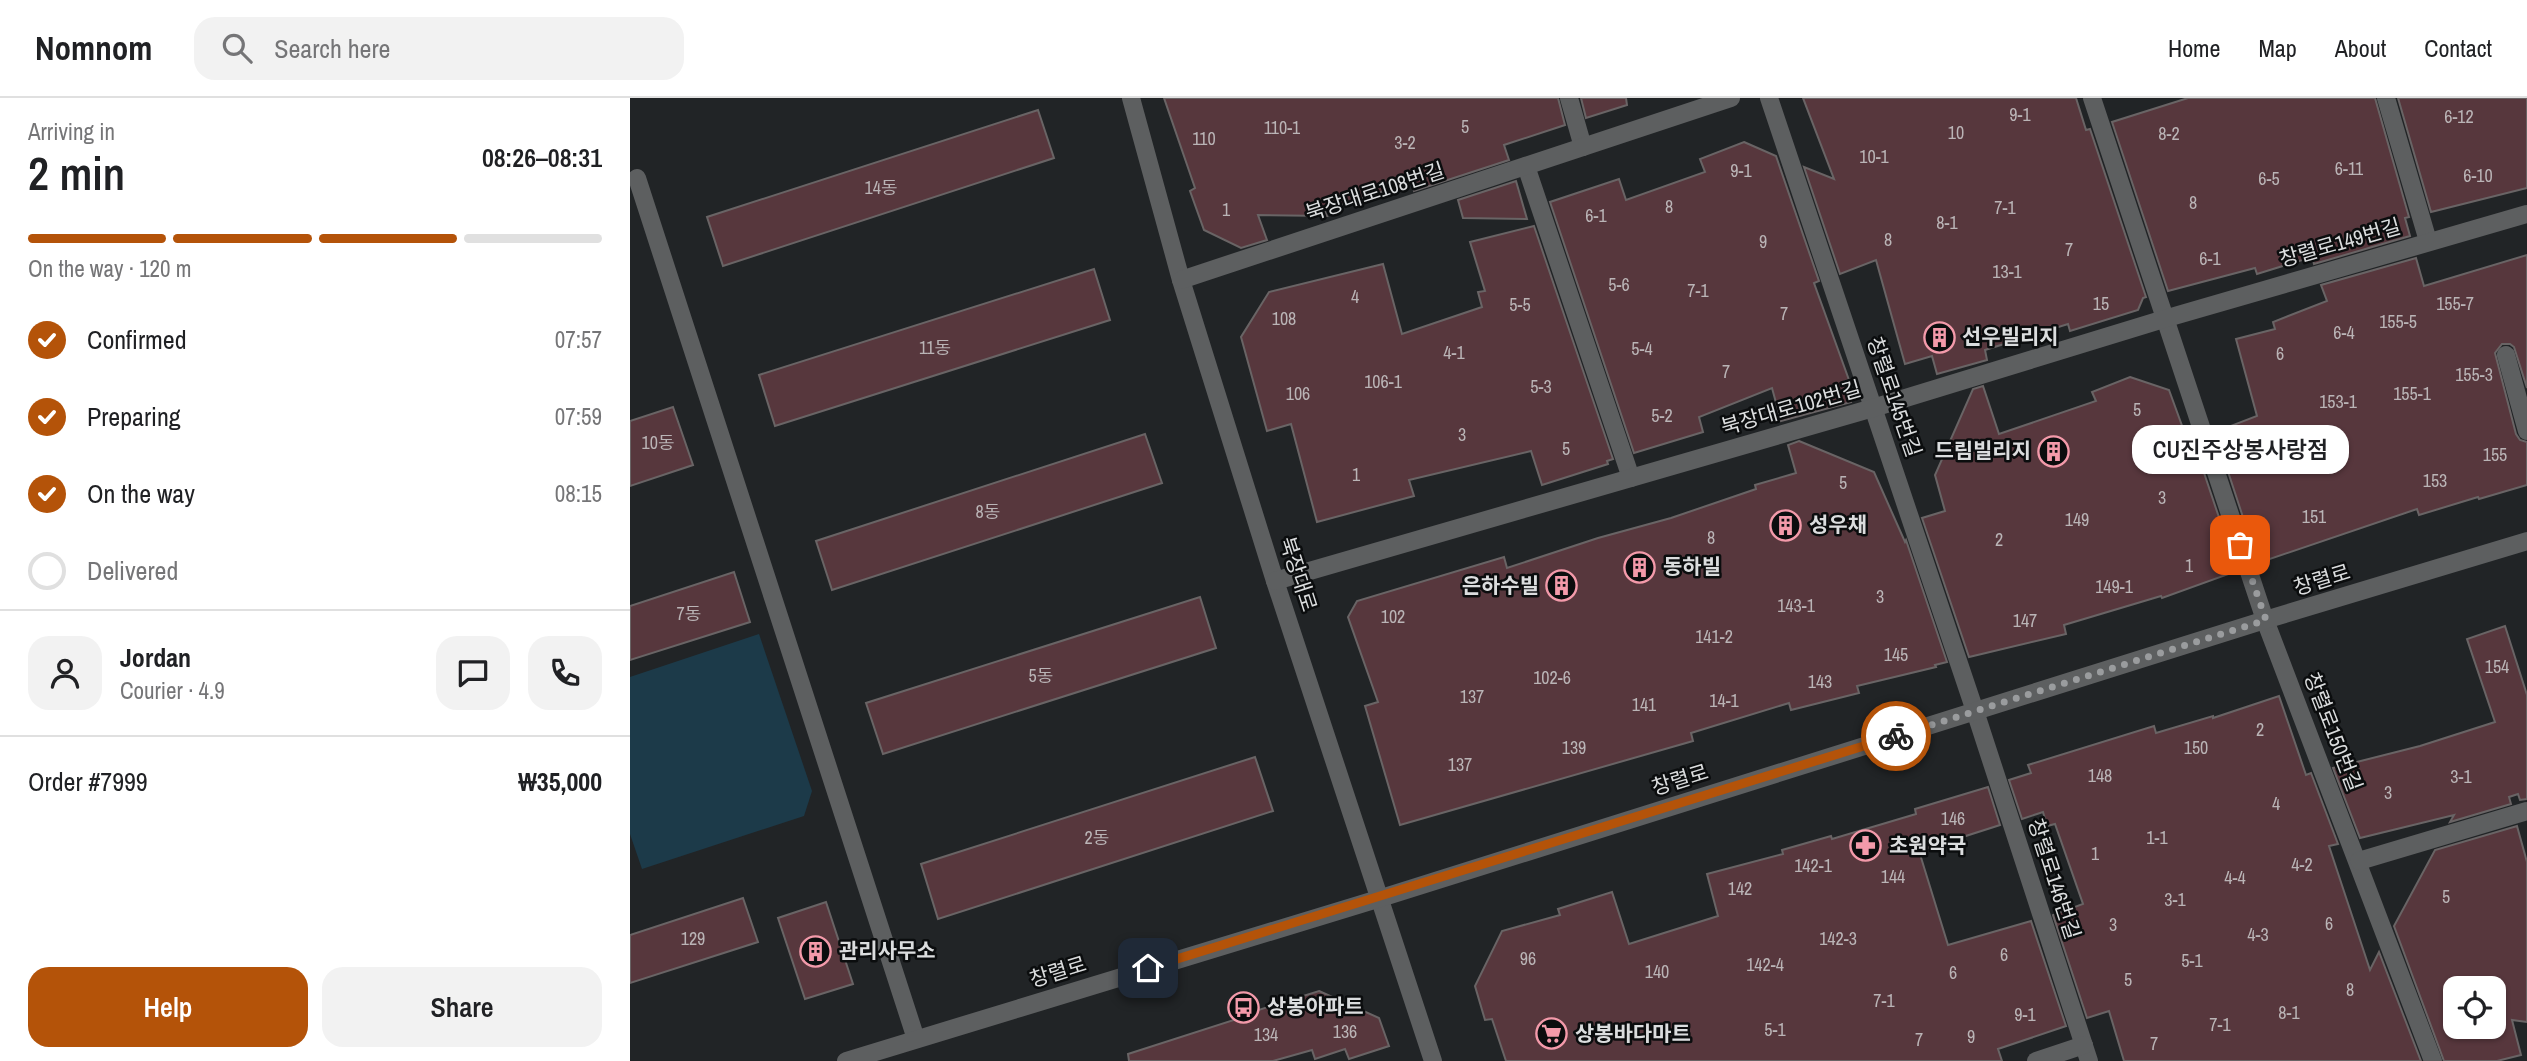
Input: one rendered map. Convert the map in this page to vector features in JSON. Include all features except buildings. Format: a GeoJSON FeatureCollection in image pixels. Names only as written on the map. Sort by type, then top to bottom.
{"type":"FeatureCollection","features":[{"type":"Feature","properties":{"kind":"street","name":"북장대로"},"geometry":{"type":"LineString","coordinates":[[1131,98],[1181,280],[1275,581],[1433,1061]]}},
{"type":"Feature","properties":{"kind":"street"},"geometry":{"type":"LineString","coordinates":[[1569,98],[1583,147]]}},
{"type":"Feature","properties":{"kind":"street","name":"북장대로108번길"},"geometry":{"type":"LineString","coordinates":[[1181,280],[1731,98]]}},
{"type":"Feature","properties":{"kind":"street","name":"창렬로145번길"},"geometry":{"type":"LineString","coordinates":[[1769,98],[1975,711]]}},
{"type":"Feature","properties":{"kind":"street"},"geometry":{"type":"LineString","coordinates":[[2092,98],[2266,620]]}},
{"type":"Feature","properties":{"kind":"street","name":"창렬로149번길"},"geometry":{"type":"LineString","coordinates":[[2164,319],[2428,241],[2386,98]]}},
{"type":"Feature","properties":{"kind":"street"},"geometry":{"type":"LineString","coordinates":[[1526,166],[1631,478]]}},
{"type":"Feature","properties":{"kind":"street"},"geometry":{"type":"LineString","coordinates":[[637,178],[916,1039]]}},
{"type":"Feature","properties":{"kind":"street"},"geometry":{"type":"LineString","coordinates":[[2428,241],[2527,214]]}},
{"type":"Feature","properties":{"kind":"street","name":"북장대로102번길"},"geometry":{"type":"LineString","coordinates":[[1275,581],[1873,408],[2164,319]]}},
{"type":"Feature","properties":{"kind":"street"},"geometry":{"type":"LineString","coordinates":[[2506,355],[2527,431]]}},
{"type":"Feature","properties":{"kind":"street","name":"창렬로"},"geometry":{"type":"LineString","coordinates":[[846,1061],[1381,898],[2266,620],[2527,541]]}},
{"type":"Feature","properties":{"kind":"street","name":"창렬로150번길"},"geometry":{"type":"LineString","coordinates":[[2266,620],[2433,1061]]}},
{"type":"Feature","properties":{"kind":"street","name":"창렬로146번길"},"geometry":{"type":"LineString","coordinates":[[1975,711],[2086,1053]]}},
{"type":"Feature","properties":{"kind":"street"},"geometry":{"type":"LineString","coordinates":[[2359,861],[2527,811]]}},
{"type":"Feature","properties":{"kind":"street"},"geometry":{"type":"LineString","coordinates":[[2036,1061],[2086,1053]]}},
{"type":"Feature","properties":{"kind":"shaded area"},"geometry":{"type":"Polygon","coordinates":[[[759,634],[812,791],[804,816],[642,869],[630,834],[630,677],[759,634]]]}},
{"type":"Feature","properties":{"kind":"way so far"},"geometry":{"type":"LineString","coordinates":[[1896,736],[2266,620],[2240,545]]}},
{"type":"Feature","properties":{"kind":"place","name":"선우빌리지"},"geometry":{"type":"Point","coordinates":[1939,337]}},
{"type":"Feature","properties":{"kind":"place","name":"드림빌리지"},"geometry":{"type":"Point","coordinates":[2054,451]}},
{"type":"Feature","properties":{"kind":"place","name":"성우채"},"geometry":{"type":"Point","coordinates":[1786,525]}},
{"type":"Feature","properties":{"kind":"place","name":"CU진주상봉사랑점"},"geometry":{"type":"Point","coordinates":[2240,545]}},
{"type":"Feature","properties":{"kind":"place","name":"동하빌"},"geometry":{"type":"Point","coordinates":[1640,567]}},
{"type":"Feature","properties":{"kind":"place","name":"은하수빌"},"geometry":{"type":"Point","coordinates":[1562,586]}},
{"type":"Feature","properties":{"kind":"place","name":"초원약국"},"geometry":{"type":"Point","coordinates":[1866,846]}},
{"type":"Feature","properties":{"kind":"place","name":"관리사무소"},"geometry":{"type":"Point","coordinates":[816,951]}},
{"type":"Feature","properties":{"kind":"place","name":"상봉아파트"},"geometry":{"type":"Point","coordinates":[1244,1007]}},
{"type":"Feature","properties":{"kind":"place","name":"상봉바다마트"},"geometry":{"type":"Point","coordinates":[1552,1034]}},
{"type":"Feature","properties":{"kind":"route"},"geometry":{"type":"LineString","coordinates":[[1148,968],[1381,898],[1896,736]]}}]}
